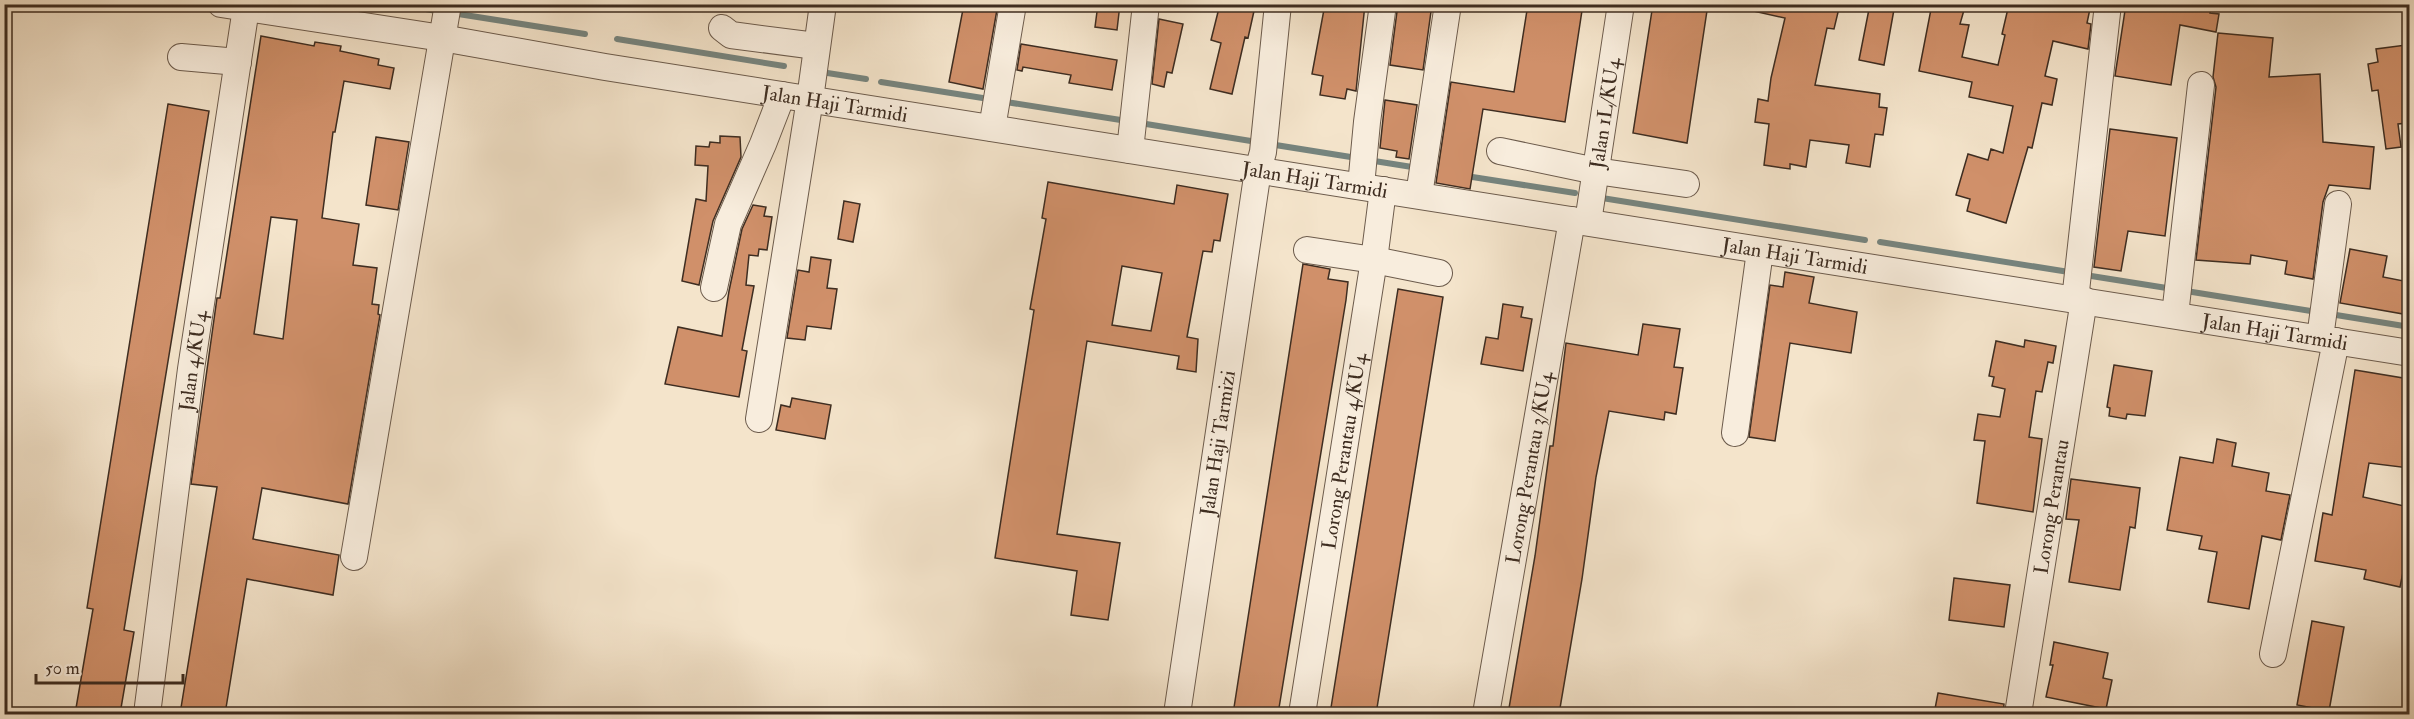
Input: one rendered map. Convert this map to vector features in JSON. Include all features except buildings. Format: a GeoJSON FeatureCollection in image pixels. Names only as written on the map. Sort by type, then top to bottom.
{"type":"FeatureCollection","features":[{"type":"Feature","properties":{"kind":"street"},"geometry":{"type":"LineString","coordinates":[[759,418],[823,4]]}},
{"type":"Feature","properties":{"kind":"street"},"geometry":{"type":"LineString","coordinates":[[992,128],[1012,4]]}},
{"type":"Feature","properties":{"kind":"street"},"geometry":{"type":"LineString","coordinates":[[1131,141],[1146,4]]}},
{"type":"Feature","properties":{"kind":"street","name":"Jalan Haji Tarmizi"},"geometry":{"type":"LineString","coordinates":[[1177,714],[1269,108],[1278,4]]}},
{"type":"Feature","properties":{"kind":"street","name":"Lorong Perantau 4/KU4"},"geometry":{"type":"LineString","coordinates":[[1302,714],[1374,260],[1367,122],[1383,4]]}},
{"type":"Feature","properties":{"kind":"street"},"geometry":{"type":"LineString","coordinates":[[1419,195],[1448,4]]}},
{"type":"Feature","properties":{"kind":"street","name":"Jalan 1L/KU4"},"geometry":{"type":"LineString","coordinates":[[1580,221],[1596,171],[1622,4]]}},
{"type":"Feature","properties":{"kind":"street","name":"Lorong Perantau"},"geometry":{"type":"LineString","coordinates":[[2018,714],[2078,296],[2108,4]]}},
{"type":"Feature","properties":{"kind":"street","name":"Jalan Haji Tarmidi"},"geometry":{"type":"LineString","coordinates":[[253,7],[445,21],[782,95],[992,128],[1131,141],[1258,170],[1760,251],[2078,296],[2175,315],[2326,334],[2409,353]]}},
{"type":"Feature","properties":{"kind":"street","name":"Jalan 4/KU4"},"geometry":{"type":"LineString","coordinates":[[147,714],[191,369],[238,62],[253,7]]}},
{"type":"Feature","properties":{"kind":"street"},"geometry":{"type":"LineString","coordinates":[[354,557],[445,21]]}},
{"type":"Feature","properties":{"kind":"street"},"geometry":{"type":"LineString","coordinates":[[722,28],[731,35],[816,46]]}},
{"type":"Feature","properties":{"kind":"street"},"geometry":{"type":"LineString","coordinates":[[181,57],[238,62]]}},
{"type":"Feature","properties":{"kind":"street"},"geometry":{"type":"LineString","coordinates":[[2175,315],[2200,85]]}},
{"type":"Feature","properties":{"kind":"street"},"geometry":{"type":"LineString","coordinates":[[714,288],[728,224],[782,95]]}},
{"type":"Feature","properties":{"kind":"street"},"geometry":{"type":"LineString","coordinates":[[1500,151],[1596,171],[1686,184]]}},
{"type":"Feature","properties":{"kind":"street"},"geometry":{"type":"LineString","coordinates":[[2273,654],[2326,334],[2326,297],[2338,204]]}},
{"type":"Feature","properties":{"kind":"street","name":"Lorong Perantau 3/KU4"},"geometry":{"type":"LineString","coordinates":[[1485,714],[1580,221]]}},
{"type":"Feature","properties":{"kind":"street"},"geometry":{"type":"LineString","coordinates":[[1307,250],[1439,273]]}},
{"type":"Feature","properties":{"kind":"street"},"geometry":{"type":"LineString","coordinates":[[1735,433],[1760,251]]}},
{"type":"Feature","properties":{"kind":"waterway"},"geometry":{"type":"LineString","coordinates":[[399,4],[442,12]]}},
{"type":"Feature","properties":{"kind":"waterway"},"geometry":{"type":"LineString","coordinates":[[452,13],[585,34]]}},
{"type":"Feature","properties":{"kind":"waterway"},"geometry":{"type":"LineString","coordinates":[[617,39],[784,66]]}},
{"type":"Feature","properties":{"kind":"waterway"},"geometry":{"type":"LineString","coordinates":[[821,72],[866,79]]}},
{"type":"Feature","properties":{"kind":"waterway"},"geometry":{"type":"LineString","coordinates":[[881,82],[989,99]]}},
{"type":"Feature","properties":{"kind":"waterway"},"geometry":{"type":"LineString","coordinates":[[1006,102],[1127,121]]}},
{"type":"Feature","properties":{"kind":"waterway"},"geometry":{"type":"LineString","coordinates":[[1140,123],[1257,142]]}},
{"type":"Feature","properties":{"kind":"waterway"},"geometry":{"type":"LineString","coordinates":[[1269,144],[1357,158]]}},
{"type":"Feature","properties":{"kind":"waterway"},"geometry":{"type":"LineString","coordinates":[[1368,160],[1412,167]]}},
{"type":"Feature","properties":{"kind":"waterway"},"geometry":{"type":"LineString","coordinates":[[1466,176],[1575,193]]}},
{"type":"Feature","properties":{"kind":"waterway"},"geometry":{"type":"LineString","coordinates":[[1602,198],[1865,240]]}},
{"type":"Feature","properties":{"kind":"waterway"},"geometry":{"type":"LineString","coordinates":[[1880,242],[2069,272]]}},
{"type":"Feature","properties":{"kind":"waterway"},"geometry":{"type":"LineString","coordinates":[[2085,275],[2173,289]]}},
{"type":"Feature","properties":{"kind":"waterway"},"geometry":{"type":"LineString","coordinates":[[2186,291],[2317,312]]}},
{"type":"Feature","properties":{"kind":"waterway"},"geometry":{"type":"LineString","coordinates":[[2330,314],[2410,327]]}}]}
